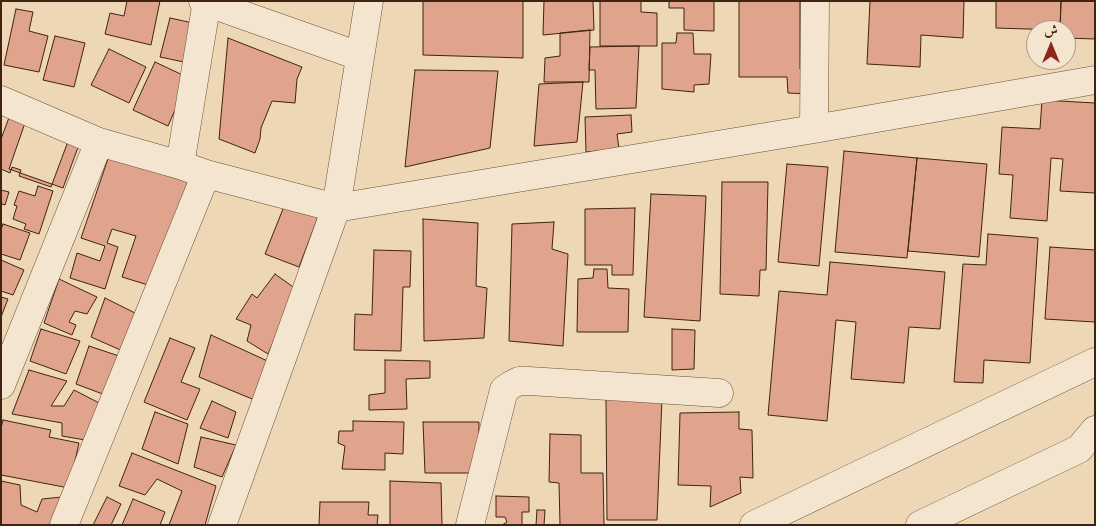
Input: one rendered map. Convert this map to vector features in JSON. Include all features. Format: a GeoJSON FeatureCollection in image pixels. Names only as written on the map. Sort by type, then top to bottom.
{"type":"FeatureCollection","features":[{"type":"Feature","properties":{"kind":"street"},"geometry":{"type":"LineString","coordinates":[[222,525],[336,208],[369,1]]}},
{"type":"Feature","properties":{"kind":"street"},"geometry":{"type":"LineString","coordinates":[[814,129],[815,1]]}},
{"type":"Feature","properties":{"kind":"street"},"geometry":{"type":"LineString","coordinates":[[180,165],[206,2],[360,56]]}},
{"type":"Feature","properties":{"kind":"street"},"geometry":{"type":"LineString","coordinates":[[4,110],[99,142],[206,174],[336,208],[814,129],[1095,80]]}},
{"type":"Feature","properties":{"kind":"street"},"geometry":{"type":"LineString","coordinates":[[1,385],[99,142]]}},
{"type":"Feature","properties":{"kind":"street"},"geometry":{"type":"LineString","coordinates":[[64,525],[206,174]]}},
{"type":"Feature","properties":{"kind":"street"},"geometry":{"type":"LineString","coordinates":[[754,525],[1095,362]]}},
{"type":"Feature","properties":{"kind":"street"},"geometry":{"type":"LineString","coordinates":[[470,525],[504,390],[511,385],[519,381],[529,381],[719,393]]}},
{"type":"Feature","properties":{"kind":"street"},"geometry":{"type":"LineString","coordinates":[[920,525],[1079,449],[1095,430]]}},
{"type":"Feature","properties":{"kind":"building"},"geometry":{"type":"Polygon","coordinates":[[[127,1],[160,1],[151,45],[105,34],[110,13],[124,16],[127,1]]]}},
{"type":"Feature","properties":{"kind":"building"},"geometry":{"type":"Polygon","coordinates":[[[423,1],[523,1],[523,58],[423,55],[423,1]]]}},
{"type":"Feature","properties":{"kind":"building"},"geometry":{"type":"Polygon","coordinates":[[[544,1],[593,1],[594,30],[543,35],[544,1]]]}},
{"type":"Feature","properties":{"kind":"building"},"geometry":{"type":"Polygon","coordinates":[[[600,1],[641,1],[641,12],[657,13],[657,46],[600,46],[600,1]]]}},
{"type":"Feature","properties":{"kind":"building"},"geometry":{"type":"Polygon","coordinates":[[[669,1],[714,1],[714,31],[684,30],[684,8],[669,8],[669,1]]]}},
{"type":"Feature","properties":{"kind":"building"},"geometry":{"type":"Polygon","coordinates":[[[739,1],[800,1],[800,69],[811,70],[810,94],[788,93],[787,77],[739,77],[739,1]]]}},
{"type":"Feature","properties":{"kind":"building"},"geometry":{"type":"Polygon","coordinates":[[[870,1],[964,1],[963,38],[921,35],[920,67],[867,64],[870,1]]]}},
{"type":"Feature","properties":{"kind":"building"},"geometry":{"type":"Polygon","coordinates":[[[996,1],[1061,1],[1060,20],[1026,20],[1026,29],[996,28],[996,1]]]}},
{"type":"Feature","properties":{"kind":"building"},"geometry":{"type":"Polygon","coordinates":[[[1061,1],[1095,1],[1095,39],[1076,38],[1076,20],[1060,20],[1061,1]]]}},
{"type":"Feature","properties":{"kind":"building"},"geometry":{"type":"Polygon","coordinates":[[[16,9],[33,12],[29,31],[48,36],[39,72],[4,65],[16,9]]]}},
{"type":"Feature","properties":{"kind":"building"},"geometry":{"type":"Polygon","coordinates":[[[170,18],[193,23],[184,62],[160,57],[170,18]]]}},
{"type":"Feature","properties":{"kind":"building"},"geometry":{"type":"Polygon","coordinates":[[[590,30],[589,82],[544,82],[545,58],[560,56],[560,33],[590,30]]]}},
{"type":"Feature","properties":{"kind":"building"},"geometry":{"type":"Polygon","coordinates":[[[677,33],[693,33],[694,54],[711,54],[709,84],[694,85],[694,92],[662,89],[662,43],[676,43],[677,33]]]}},
{"type":"Feature","properties":{"kind":"building"},"geometry":{"type":"Polygon","coordinates":[[[55,36],[85,43],[74,87],[43,80],[55,36]]]}},
{"type":"Feature","properties":{"kind":"building"},"geometry":{"type":"Polygon","coordinates":[[[228,38],[302,67],[297,79],[295,103],[272,101],[261,128],[260,139],[255,153],[219,139],[228,38]]]}},
{"type":"Feature","properties":{"kind":"building"},"geometry":{"type":"Polygon","coordinates":[[[639,46],[636,108],[596,109],[595,70],[589,70],[590,47],[639,46]]]}},
{"type":"Feature","properties":{"kind":"building"},"geometry":{"type":"Polygon","coordinates":[[[109,49],[146,67],[129,103],[91,85],[109,49]]]}},
{"type":"Feature","properties":{"kind":"building"},"geometry":{"type":"Polygon","coordinates":[[[155,62],[189,78],[168,126],[133,110],[155,62]]]}},
{"type":"Feature","properties":{"kind":"building"},"geometry":{"type":"Polygon","coordinates":[[[415,70],[498,71],[490,148],[405,167],[415,70]]]}},
{"type":"Feature","properties":{"kind":"building"},"geometry":{"type":"Polygon","coordinates":[[[583,82],[577,142],[534,146],[539,84],[583,82]]]}},
{"type":"Feature","properties":{"kind":"building"},"geometry":{"type":"Polygon","coordinates":[[[1042,100],[1095,103],[1095,193],[1060,191],[1063,159],[1051,158],[1047,221],[1010,218],[1013,175],[999,174],[1002,127],[1040,129],[1042,100]]]}},
{"type":"Feature","properties":{"kind":"building"},"geometry":{"type":"Polygon","coordinates":[[[10,115],[70,136],[51,187],[19,176],[21,170],[12,167],[10,173],[1,169],[1,139],[10,115]]]}},
{"type":"Feature","properties":{"kind":"building"},"geometry":{"type":"Polygon","coordinates":[[[631,115],[632,132],[617,134],[619,149],[586,152],[585,117],[631,115]]]}},
{"type":"Feature","properties":{"kind":"building"},"geometry":{"type":"Polygon","coordinates":[[[25,123],[80,142],[63,188],[9,169],[25,123]]]}},
{"type":"Feature","properties":{"kind":"building"},"geometry":{"type":"Polygon","coordinates":[[[113,144],[159,173],[188,182],[148,285],[122,277],[136,236],[112,229],[107,243],[118,247],[105,289],[70,278],[77,253],[100,261],[105,246],[81,238],[113,144]]]}},
{"type":"Feature","properties":{"kind":"building"},"geometry":{"type":"Polygon","coordinates":[[[844,151],[917,158],[907,258],[835,252],[844,151]]]}},
{"type":"Feature","properties":{"kind":"building"},"geometry":{"type":"Polygon","coordinates":[[[917,158],[987,164],[979,257],[908,251],[917,158]]]}},
{"type":"Feature","properties":{"kind":"building"},"geometry":{"type":"Polygon","coordinates":[[[787,164],[828,167],[819,266],[778,262],[787,164]]]}},
{"type":"Feature","properties":{"kind":"building"},"geometry":{"type":"Polygon","coordinates":[[[722,182],[768,182],[766,270],[760,270],[759,296],[720,294],[722,182]]]}},
{"type":"Feature","properties":{"kind":"building"},"geometry":{"type":"Polygon","coordinates":[[[38,186],[53,191],[39,234],[24,229],[26,224],[13,219],[17,206],[14,205],[19,191],[35,196],[38,186]]]}},
{"type":"Feature","properties":{"kind":"building"},"geometry":{"type":"Polygon","coordinates":[[[1,190],[9,192],[5,205],[2,204],[1,207],[1,190]]]}},
{"type":"Feature","properties":{"kind":"building"},"geometry":{"type":"Polygon","coordinates":[[[651,194],[706,196],[700,321],[644,317],[651,194]]]}},
{"type":"Feature","properties":{"kind":"building"},"geometry":{"type":"Polygon","coordinates":[[[285,204],[318,217],[299,267],[265,254],[285,204]]]}},
{"type":"Feature","properties":{"kind":"building"},"geometry":{"type":"Polygon","coordinates":[[[635,208],[633,275],[612,275],[612,265],[585,265],[585,209],[635,208]]]}},
{"type":"Feature","properties":{"kind":"building"},"geometry":{"type":"Polygon","coordinates":[[[423,219],[478,223],[476,286],[487,288],[484,338],[424,341],[423,219]]]}},
{"type":"Feature","properties":{"kind":"building"},"geometry":{"type":"Polygon","coordinates":[[[554,222],[552,249],[568,254],[563,346],[509,341],[512,224],[554,222]]]}},
{"type":"Feature","properties":{"kind":"building"},"geometry":{"type":"Polygon","coordinates":[[[3,224],[30,233],[20,260],[1,254],[1,230],[3,224]]]}},
{"type":"Feature","properties":{"kind":"building"},"geometry":{"type":"Polygon","coordinates":[[[988,234],[1038,238],[1030,363],[984,360],[983,383],[954,382],[963,264],[986,265],[988,234]]]}},
{"type":"Feature","properties":{"kind":"building"},"geometry":{"type":"Polygon","coordinates":[[[1050,247],[1095,250],[1095,322],[1045,319],[1050,247]]]}},
{"type":"Feature","properties":{"kind":"building"},"geometry":{"type":"Polygon","coordinates":[[[374,250],[411,251],[410,287],[403,287],[401,351],[354,350],[355,314],[372,315],[374,250]]]}},
{"type":"Feature","properties":{"kind":"building"},"geometry":{"type":"Polygon","coordinates":[[[1,260],[24,270],[13,295],[1,291],[1,260]]]}},
{"type":"Feature","properties":{"kind":"building"},"geometry":{"type":"Polygon","coordinates":[[[830,262],[945,272],[940,329],[909,327],[904,383],[851,379],[856,322],[836,320],[827,421],[768,415],[779,291],[827,295],[830,262]]]}},
{"type":"Feature","properties":{"kind":"building"},"geometry":{"type":"Polygon","coordinates":[[[594,269],[607,269],[608,288],[629,289],[628,332],[577,332],[578,279],[593,278],[594,269]]]}},
{"type":"Feature","properties":{"kind":"building"},"geometry":{"type":"Polygon","coordinates":[[[275,274],[296,289],[268,354],[247,341],[251,325],[236,319],[252,294],[257,298],[275,274]]]}},
{"type":"Feature","properties":{"kind":"building"},"geometry":{"type":"Polygon","coordinates":[[[59,279],[97,297],[87,314],[75,311],[69,322],[76,325],[72,335],[44,323],[59,279]]]}},
{"type":"Feature","properties":{"kind":"building"},"geometry":{"type":"Polygon","coordinates":[[[1,297],[8,299],[1,317],[1,297]]]}},
{"type":"Feature","properties":{"kind":"building"},"geometry":{"type":"Polygon","coordinates":[[[105,298],[139,315],[125,352],[91,337],[105,298]]]}},
{"type":"Feature","properties":{"kind":"building"},"geometry":{"type":"Polygon","coordinates":[[[41,329],[80,341],[66,374],[30,361],[41,329]]]}},
{"type":"Feature","properties":{"kind":"building"},"geometry":{"type":"Polygon","coordinates":[[[672,329],[695,330],[694,369],[672,370],[672,329]]]}},
{"type":"Feature","properties":{"kind":"building"},"geometry":{"type":"Polygon","coordinates":[[[211,335],[274,364],[257,401],[199,377],[211,335]]]}},
{"type":"Feature","properties":{"kind":"building"},"geometry":{"type":"Polygon","coordinates":[[[170,338],[195,348],[181,382],[200,389],[187,420],[144,402],[170,338]]]}},
{"type":"Feature","properties":{"kind":"building"},"geometry":{"type":"Polygon","coordinates":[[[89,346],[125,358],[108,396],[76,384],[89,346]]]}},
{"type":"Feature","properties":{"kind":"building"},"geometry":{"type":"Polygon","coordinates":[[[385,360],[430,361],[430,378],[406,379],[407,409],[369,410],[369,395],[385,393],[385,360]]]}},
{"type":"Feature","properties":{"kind":"building"},"geometry":{"type":"Polygon","coordinates":[[[29,370],[67,381],[51,406],[64,406],[74,390],[103,405],[91,441],[62,436],[62,423],[12,414],[29,370]]]}},
{"type":"Feature","properties":{"kind":"building"},"geometry":{"type":"Polygon","coordinates":[[[606,399],[662,399],[657,520],[607,520],[606,399]]]}},
{"type":"Feature","properties":{"kind":"building"},"geometry":{"type":"Polygon","coordinates":[[[212,401],[236,412],[228,438],[200,428],[212,401]]]}},
{"type":"Feature","properties":{"kind":"building"},"geometry":{"type":"Polygon","coordinates":[[[155,412],[188,424],[178,464],[142,449],[155,412]]]}},
{"type":"Feature","properties":{"kind":"building"},"geometry":{"type":"Polygon","coordinates":[[[739,412],[739,429],[752,430],[753,478],[740,477],[741,493],[710,507],[711,486],[678,485],[680,413],[739,412]]]}},
{"type":"Feature","properties":{"kind":"building"},"geometry":{"type":"Polygon","coordinates":[[[3,420],[51,430],[49,437],[79,443],[69,488],[1,475],[1,428],[3,420]]]}},
{"type":"Feature","properties":{"kind":"building"},"geometry":{"type":"Polygon","coordinates":[[[353,421],[404,422],[403,454],[385,453],[385,470],[342,469],[345,446],[338,443],[339,431],[353,431],[353,421]]]}},
{"type":"Feature","properties":{"kind":"building"},"geometry":{"type":"Polygon","coordinates":[[[423,422],[479,422],[478,473],[425,473],[423,422]]]}},
{"type":"Feature","properties":{"kind":"building"},"geometry":{"type":"Polygon","coordinates":[[[550,434],[581,435],[581,473],[603,473],[604,525],[560,525],[559,483],[549,482],[550,434]]]}},
{"type":"Feature","properties":{"kind":"building"},"geometry":{"type":"Polygon","coordinates":[[[201,437],[236,445],[222,477],[194,467],[201,437]]]}},
{"type":"Feature","properties":{"kind":"building"},"geometry":{"type":"Polygon","coordinates":[[[132,453],[216,486],[205,525],[169,525],[182,491],[157,479],[145,495],[119,486],[132,453]]]}},
{"type":"Feature","properties":{"kind":"building"},"geometry":{"type":"Polygon","coordinates":[[[1,481],[20,485],[21,505],[37,512],[42,499],[62,497],[57,525],[1,525],[1,481]]]}},
{"type":"Feature","properties":{"kind":"building"},"geometry":{"type":"Polygon","coordinates":[[[390,481],[441,483],[442,525],[390,525],[390,481]]]}},
{"type":"Feature","properties":{"kind":"building"},"geometry":{"type":"Polygon","coordinates":[[[496,496],[529,497],[529,512],[522,512],[522,525],[502,525],[507,522],[505,517],[496,517],[496,496]]]}},
{"type":"Feature","properties":{"kind":"building"},"geometry":{"type":"Polygon","coordinates":[[[107,497],[121,504],[111,525],[93,525],[107,497]]]}},
{"type":"Feature","properties":{"kind":"building"},"geometry":{"type":"Polygon","coordinates":[[[133,499],[165,512],[160,525],[122,525],[133,499]]]}},
{"type":"Feature","properties":{"kind":"building"},"geometry":{"type":"Polygon","coordinates":[[[320,502],[369,502],[368,515],[378,515],[377,525],[319,525],[320,502]]]}},
{"type":"Feature","properties":{"kind":"building"},"geometry":{"type":"Polygon","coordinates":[[[537,510],[545,510],[544,525],[536,525],[537,510]]]}}]}
